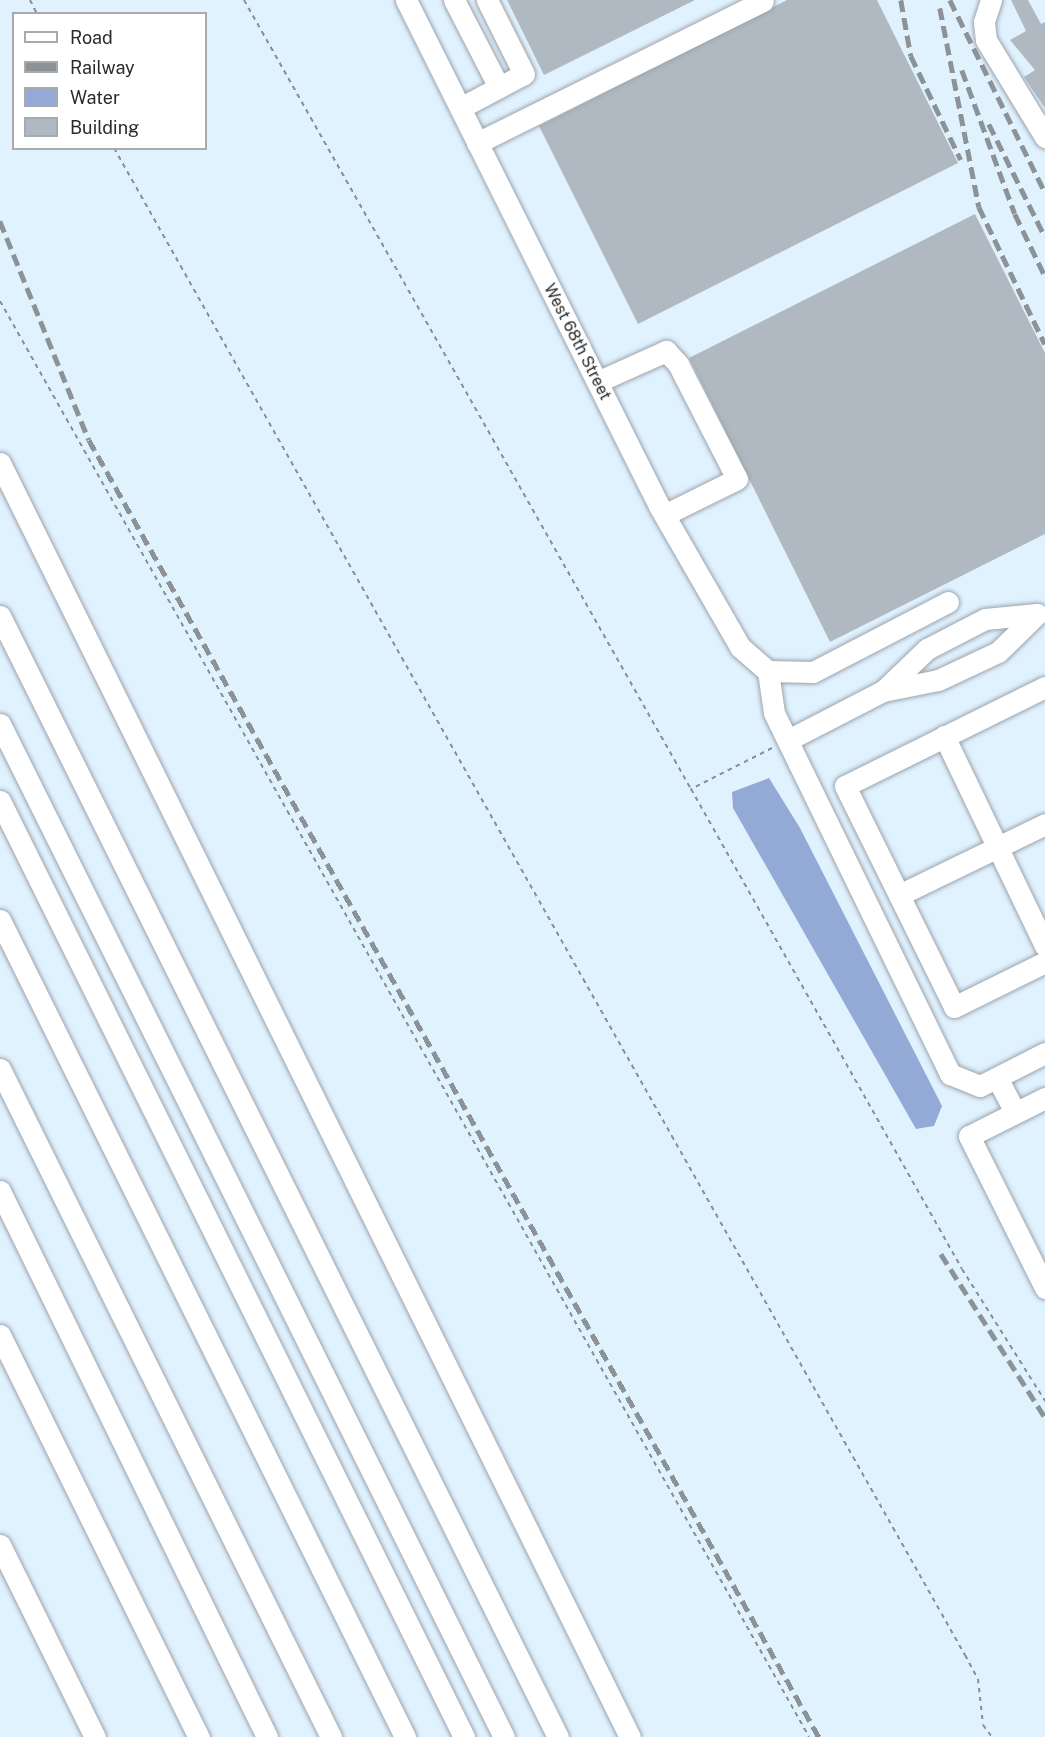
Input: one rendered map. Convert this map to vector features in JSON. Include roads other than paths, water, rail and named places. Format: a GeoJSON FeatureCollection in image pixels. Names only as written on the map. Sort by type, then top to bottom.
{"type":"FeatureCollection","features":[{"type":"Feature","properties":{"kind":"street","name":"West 68th Street"},"geometry":{"type":"LineString","coordinates":[[406,0],[664,515],[740,647],[768,671]]}},
{"type":"Feature","properties":{"kind":"street"},"geometry":{"type":"LineString","coordinates":[[454,0],[499,87]]}},
{"type":"Feature","properties":{"kind":"street"},"geometry":{"type":"LineString","coordinates":[[460,108],[524,74],[487,0]]}},
{"type":"Feature","properties":{"kind":"street"},"geometry":{"type":"LineString","coordinates":[[991,0],[984,22],[986,40],[1045,137]]}},
{"type":"Feature","properties":{"kind":"street"},"geometry":{"type":"LineString","coordinates":[[477,143],[763,1]]}},
{"type":"Feature","properties":{"kind":"street"},"geometry":{"type":"LineString","coordinates":[[597,382],[666,351],[678,364],[731,468],[736,479],[664,515]]}},
{"type":"Feature","properties":{"kind":"street"},"geometry":{"type":"LineString","coordinates":[[2,474],[630,1737]]}},
{"type":"Feature","properties":{"kind":"street"},"geometry":{"type":"LineString","coordinates":[[948,602],[813,672],[768,671],[774,713],[950,1074],[980,1086],[1045,1053]]}},
{"type":"Feature","properties":{"kind":"street"},"geometry":{"type":"LineString","coordinates":[[788,740],[883,690],[927,649],[985,619],[1041,612]]}},
{"type":"Feature","properties":{"kind":"street"},"geometry":{"type":"LineString","coordinates":[[883,690],[938,680],[998,652],[1041,612]]}},
{"type":"Feature","properties":{"kind":"street"},"geometry":{"type":"LineString","coordinates":[[0,616],[558,1737]]}},
{"type":"Feature","properties":{"kind":"street"},"geometry":{"type":"LineString","coordinates":[[1045,687],[845,786],[954,1007],[1045,962]]}},
{"type":"Feature","properties":{"kind":"street"},"geometry":{"type":"LineString","coordinates":[[0,724],[504,1737]]}},
{"type":"Feature","properties":{"kind":"street"},"geometry":{"type":"LineString","coordinates":[[944,736],[1045,946]]}},
{"type":"Feature","properties":{"kind":"street"},"geometry":{"type":"LineString","coordinates":[[0,801],[464,1737]]}},
{"type":"Feature","properties":{"kind":"street"},"geometry":{"type":"LineString","coordinates":[[899,895],[1045,824]]}},
{"type":"Feature","properties":{"kind":"street"},"geometry":{"type":"LineString","coordinates":[[0,920],[405,1737]]}},
{"type":"Feature","properties":{"kind":"street"},"geometry":{"type":"LineString","coordinates":[[0,1069],[332,1737]]}},
{"type":"Feature","properties":{"kind":"street"},"geometry":{"type":"LineString","coordinates":[[997,1078],[1015,1113]]}},
{"type":"Feature","properties":{"kind":"street"},"geometry":{"type":"LineString","coordinates":[[1045,1098],[969,1136],[1045,1288]]}},
{"type":"Feature","properties":{"kind":"street"},"geometry":{"type":"LineString","coordinates":[[0,1191],[267,1737]]}},
{"type":"Feature","properties":{"kind":"street"},"geometry":{"type":"LineString","coordinates":[[0,1335],[199,1737]]}},
{"type":"Feature","properties":{"kind":"street"},"geometry":{"type":"LineString","coordinates":[[0,1545],[95,1737]]}},
{"type":"Feature","properties":{"kind":"water"},"geometry":{"type":"Polygon","coordinates":[[[769,778],[800,828],[942,1106],[934,1126],[916,1129],[733,808],[732,792],[769,778]]]}},
{"type":"Feature","properties":{"kind":"railway"},"geometry":{"type":"LineString","coordinates":[[901,0],[911,56],[961,160]]}},
{"type":"Feature","properties":{"kind":"railway"},"geometry":{"type":"LineString","coordinates":[[950,0],[1045,192]]}},
{"type":"Feature","properties":{"kind":"railway"},"geometry":{"type":"LineString","coordinates":[[940,8],[979,207],[1045,344]]}},
{"type":"Feature","properties":{"kind":"railway"},"geometry":{"type":"LineString","coordinates":[[962,70],[1015,214],[1045,276]]}},
{"type":"Feature","properties":{"kind":"railway"},"geometry":{"type":"LineString","coordinates":[[989,124],[1045,237]]}},
{"type":"Feature","properties":{"kind":"railway"},"geometry":{"type":"LineString","coordinates":[[0,221],[89,440],[819,1737]]}},
{"type":"Feature","properties":{"kind":"railway"},"geometry":{"type":"LineString","coordinates":[[941,1254],[1045,1417]]}}]}
